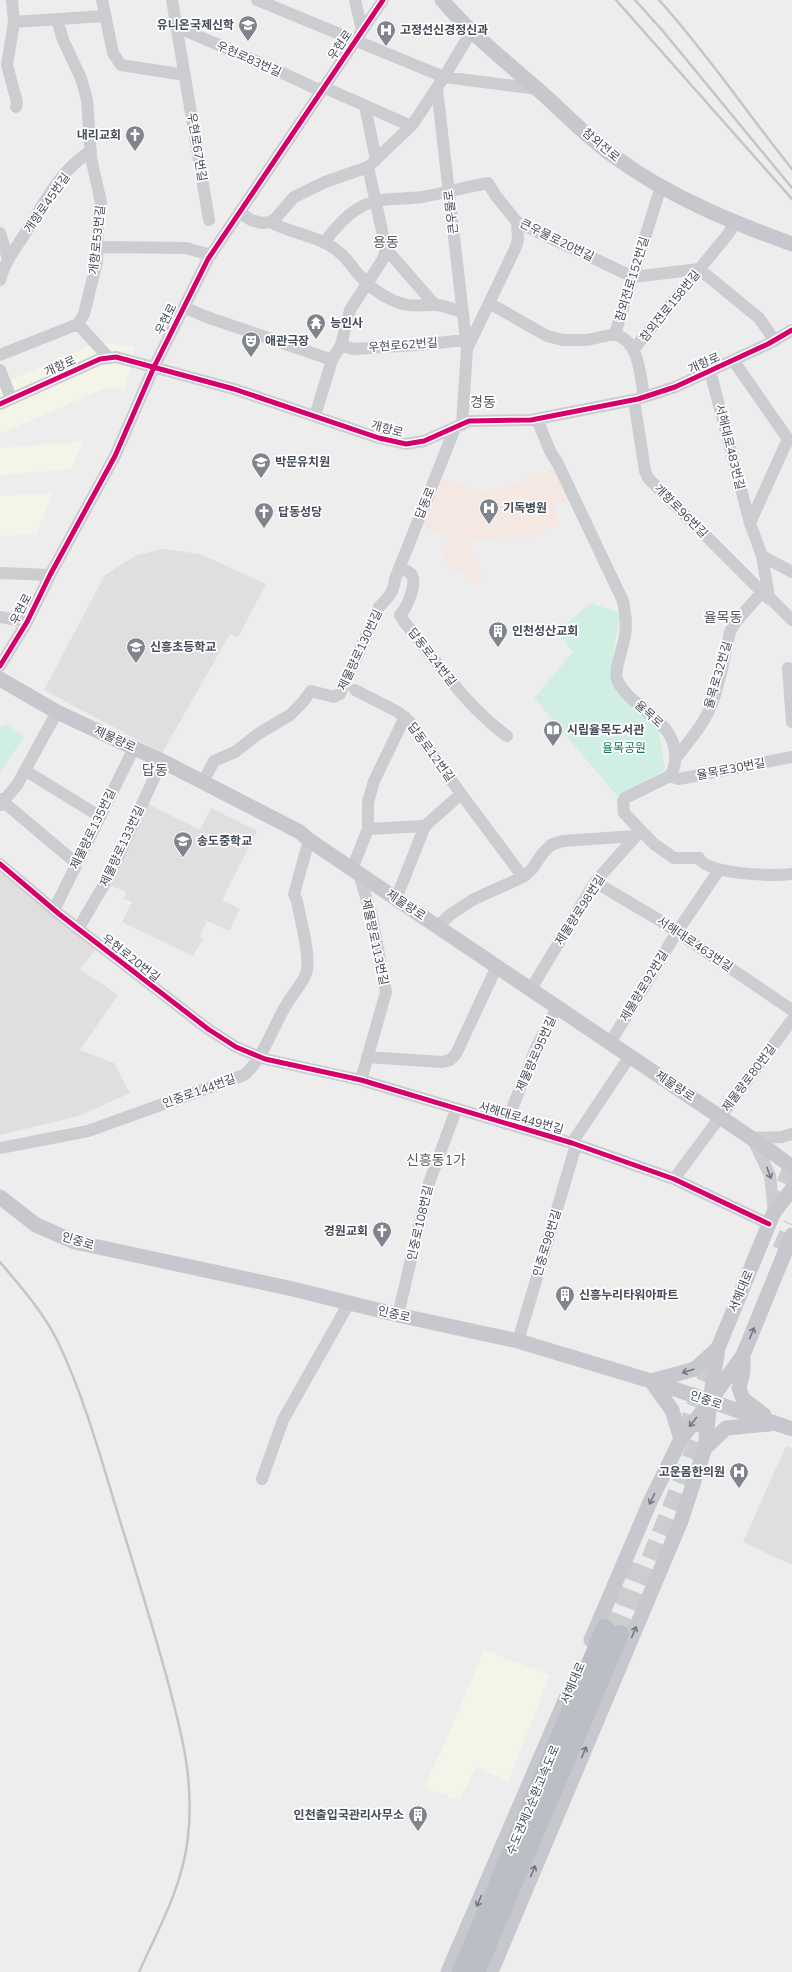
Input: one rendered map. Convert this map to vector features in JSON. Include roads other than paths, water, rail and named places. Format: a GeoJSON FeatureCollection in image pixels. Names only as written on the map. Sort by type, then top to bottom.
{"type":"FeatureCollection","features":[{"type":"Feature","properties":{"kind":"highway","name":"수도권제2순환고속도로"},"geometry":{"type":"LineString","coordinates":[[461,1972],[539,1787],[613,1631],[524,1858],[476,1972]]}},
{"type":"Feature","properties":{"kind":"highway"},"geometry":{"type":"LineString","coordinates":[[490,1874],[509,1847],[539,1787]]}},
{"type":"Feature","properties":{"kind":"highway"},"geometry":{"type":"LineString","coordinates":[[485,1972],[510,1911],[524,1858]]}},
{"type":"Feature","properties":{"kind":"main road","name":"참외전로"},"geometry":{"type":"LineString","coordinates":[[442,0],[471,32],[614,156],[639,174],[734,223],[792,244]]}},
{"type":"Feature","properties":{"kind":"main road","name":"제물량로"},"geometry":{"type":"LineString","coordinates":[[0,678],[57,712],[203,782],[300,832],[309,840],[396,899],[720,1116],[792,1167]]}},
{"type":"Feature","properties":{"kind":"main road","name":"서해대로"},"geometry":{"type":"LineString","coordinates":[[491,1972],[681,1521],[705,1448],[718,1348],[772,1218],[792,1189]]}},
{"type":"Feature","properties":{"kind":"main road","name":"인중로"},"geometry":{"type":"LineString","coordinates":[[0,1197],[36,1225],[75,1242],[293,1289],[398,1315],[518,1341],[651,1381],[792,1429]]}},
{"type":"Feature","properties":{"kind":"main road","name":"서해대로"},"geometry":{"type":"LineString","coordinates":[[448,1972],[650,1502],[680,1438],[710,1401],[743,1355],[789,1250],[792,1235]]}},
{"type":"Feature","properties":{"kind":"main road"},"geometry":{"type":"LineString","coordinates":[[680,1438],[672,1410],[651,1381],[695,1369],[718,1348]]}},
{"type":"Feature","properties":{"kind":"main road"},"geometry":{"type":"LineString","coordinates":[[743,1355],[743,1371],[739,1388],[743,1399],[776,1424]]}},
{"type":"Feature","properties":{"kind":"main road"},"geometry":{"type":"LineString","coordinates":[[705,1448],[726,1428],[776,1424]]}},
{"type":"Feature","properties":{"kind":"street"},"geometry":{"type":"LineString","coordinates":[[12,0],[14,22],[7,65],[17,102],[16,107]]}},
{"type":"Feature","properties":{"kind":"street"},"geometry":{"type":"LineString","coordinates":[[102,0],[104,16],[113,53],[121,65],[185,75]]}},
{"type":"Feature","properties":{"kind":"street","name":"우현로67번길"},"geometry":{"type":"LineString","coordinates":[[172,0],[210,220]]}},
{"type":"Feature","properties":{"kind":"street"},"geometry":{"type":"LineString","coordinates":[[257,0],[444,77],[538,89]]}},
{"type":"Feature","properties":{"kind":"street"},"geometry":{"type":"LineString","coordinates":[[355,0],[362,30]]}},
{"type":"Feature","properties":{"kind":"street","name":"우현로"},"geometry":{"type":"LineString","coordinates":[[0,666],[27,622],[50,575],[115,456],[154,367],[211,255],[383,0]]}},
{"type":"Feature","properties":{"kind":"street"},"geometry":{"type":"LineString","coordinates":[[14,22],[104,16]]}},
{"type":"Feature","properties":{"kind":"street","name":"개항로53번길"},"geometry":{"type":"LineString","coordinates":[[57,19],[63,40],[81,78],[87,100],[91,151],[101,202],[98,218],[96,262],[84,314],[78,324]]}},
{"type":"Feature","properties":{"kind":"street","name":"우현로83번길"},"geometry":{"type":"LineString","coordinates":[[177,27],[411,126]]}},
{"type":"Feature","properties":{"kind":"street"},"geometry":{"type":"LineString","coordinates":[[270,222],[275,219],[294,197],[325,182],[372,163],[411,126],[437,89],[471,32]]}},
{"type":"Feature","properties":{"kind":"street","name":"큰우물로"},"geometry":{"type":"LineString","coordinates":[[437,89],[467,345],[459,426]]}},
{"type":"Feature","properties":{"kind":"street"},"geometry":{"type":"LineString","coordinates":[[365,106],[375,201],[386,249],[435,305]]}},
{"type":"Feature","properties":{"kind":"street","name":"개항로45번길"},"geometry":{"type":"LineString","coordinates":[[0,280],[8,259],[60,180],[82,156],[91,151]]}},
{"type":"Feature","properties":{"kind":"street","name":"큰우물로20번길"},"geometry":{"type":"LineString","coordinates":[[449,191],[488,183],[496,196],[517,222],[633,277]]}},
{"type":"Feature","properties":{"kind":"street","name":"참외전로152번길"},"geometry":{"type":"LineString","coordinates":[[489,304],[547,336],[563,340],[587,340],[615,334],[661,186]]}},
{"type":"Feature","properties":{"kind":"street"},"geometry":{"type":"LineString","coordinates":[[324,243],[337,227],[356,210],[375,201],[422,196],[449,191]]}},
{"type":"Feature","properties":{"kind":"street"},"geometry":{"type":"LineString","coordinates":[[239,212],[251,220],[270,222],[284,229],[324,243],[341,253],[367,283],[390,299],[404,305],[414,307],[435,305],[447,307],[463,313]]}},
{"type":"Feature","properties":{"kind":"street","name":"큰우물로"},"geometry":{"type":"LineString","coordinates":[[467,345],[489,304],[518,240],[517,222]]}},
{"type":"Feature","properties":{"kind":"street","name":"참외전로158번길"},"geometry":{"type":"LineString","coordinates":[[639,398],[633,350],[729,233],[734,223]]}},
{"type":"Feature","properties":{"kind":"street"},"geometry":{"type":"LineString","coordinates":[[0,233],[8,259]]}},
{"type":"Feature","properties":{"kind":"street"},"geometry":{"type":"LineString","coordinates":[[97,247],[186,248],[211,255]]}},
{"type":"Feature","properties":{"kind":"street"},"geometry":{"type":"LineString","coordinates":[[315,416],[332,360],[341,345],[350,310],[383,259],[386,249]]}},
{"type":"Feature","properties":{"kind":"street"},"geometry":{"type":"LineString","coordinates":[[633,277],[699,269],[759,318],[775,341]]}},
{"type":"Feature","properties":{"kind":"street"},"geometry":{"type":"LineString","coordinates":[[184,307],[204,316],[332,360]]}},
{"type":"Feature","properties":{"kind":"street"},"geometry":{"type":"LineString","coordinates":[[0,355],[78,324],[109,358]]}},
{"type":"Feature","properties":{"kind":"street","name":"개항로"},"geometry":{"type":"LineString","coordinates":[[0,404],[100,359],[116,357],[234,389],[379,438],[406,444],[424,441],[469,422],[537,419],[639,398],[675,387],[775,341],[792,330]]}},
{"type":"Feature","properties":{"kind":"street"},"geometry":{"type":"LineString","coordinates":[[615,334],[627,340],[633,350]]}},
{"type":"Feature","properties":{"kind":"street","name":"우현로62번길"},"geometry":{"type":"LineString","coordinates":[[341,345],[353,349],[417,345],[467,345]]}},
{"type":"Feature","properties":{"kind":"street"},"geometry":{"type":"LineString","coordinates":[[733,360],[790,440]]}},
{"type":"Feature","properties":{"kind":"street"},"geometry":{"type":"LineString","coordinates":[[0,370],[11,398]]}},
{"type":"Feature","properties":{"kind":"street","name":"서해대로483번길"},"geometry":{"type":"LineString","coordinates":[[710,371],[750,523],[762,556],[767,596]]}},
{"type":"Feature","properties":{"kind":"street","name":"개항로96번길"},"geometry":{"type":"LineString","coordinates":[[639,398],[645,470],[648,478],[767,596]]}},
{"type":"Feature","properties":{"kind":"street","name":"율목로"},"geometry":{"type":"LineString","coordinates":[[537,419],[550,451],[558,464],[623,601],[626,617],[626,634],[616,674],[618,682],[629,696],[668,731],[674,745],[676,759]]}},
{"type":"Feature","properties":{"kind":"street","name":"답동로"},"geometry":{"type":"LineString","coordinates":[[395,579],[459,426]]}},
{"type":"Feature","properties":{"kind":"street","name":"서해대로483번길"},"geometry":{"type":"LineString","coordinates":[[750,523],[790,440]]}},
{"type":"Feature","properties":{"kind":"street"},"geometry":{"type":"LineString","coordinates":[[762,556],[792,572]]}},
{"type":"Feature","properties":{"kind":"street","name":"답동로24번길"},"geometry":{"type":"LineString","coordinates":[[400,567],[411,574],[414,582],[407,605],[400,614],[405,623],[457,689],[489,723],[507,736]]}},
{"type":"Feature","properties":{"kind":"street"},"geometry":{"type":"LineString","coordinates":[[0,573],[50,575]]}},
{"type":"Feature","properties":{"kind":"street","name":"제물량로130번길"},"geometry":{"type":"LineString","coordinates":[[203,782],[214,761],[235,752],[258,734],[290,715],[311,691],[334,697],[340,694],[379,607],[390,596],[395,579]]}},
{"type":"Feature","properties":{"kind":"street"},"geometry":{"type":"LineString","coordinates":[[767,596],[792,620]]}},
{"type":"Feature","properties":{"kind":"street","name":"율목로32번길"},"geometry":{"type":"LineString","coordinates":[[676,759],[709,712],[714,698],[730,632],[735,623],[767,596]]}},
{"type":"Feature","properties":{"kind":"street"},"geometry":{"type":"LineString","coordinates":[[0,618],[27,622]]}},
{"type":"Feature","properties":{"kind":"street"},"geometry":{"type":"LineString","coordinates":[[788,668],[792,722]]}},
{"type":"Feature","properties":{"kind":"street","name":"답동로12번길"},"geometry":{"type":"LineString","coordinates":[[355,690],[410,722],[461,794],[523,877]]}},
{"type":"Feature","properties":{"kind":"street"},"geometry":{"type":"LineString","coordinates":[[57,712],[26,771],[17,785],[1,802],[76,863]]}},
{"type":"Feature","properties":{"kind":"street"},"geometry":{"type":"LineString","coordinates":[[356,871],[368,828],[368,802],[374,781],[405,718]]}},
{"type":"Feature","properties":{"kind":"street","name":"제물량로135번길"},"geometry":{"type":"LineString","coordinates":[[54,910],[99,816],[134,748]]}},
{"type":"Feature","properties":{"kind":"street","name":"율목로30번길"},"geometry":{"type":"LineString","coordinates":[[670,776],[678,779],[792,757]]}},
{"type":"Feature","properties":{"kind":"street"},"geometry":{"type":"LineString","coordinates":[[676,759],[670,776],[623,801],[624,813],[637,832],[674,858],[699,858],[701,861],[719,870],[779,875],[792,874]]}},
{"type":"Feature","properties":{"kind":"street","name":"제물량로133번길"},"geometry":{"type":"LineString","coordinates":[[78,929],[108,878],[162,762]]}},
{"type":"Feature","properties":{"kind":"street"},"geometry":{"type":"LineString","coordinates":[[26,771],[99,816]]}},
{"type":"Feature","properties":{"kind":"street","name":"답동로12번길"},"geometry":{"type":"LineString","coordinates":[[428,823],[461,794]]}},
{"type":"Feature","properties":{"kind":"street"},"geometry":{"type":"LineString","coordinates":[[368,828],[428,823],[396,899]]}},
{"type":"Feature","properties":{"kind":"street"},"geometry":{"type":"LineString","coordinates":[[438,926],[451,914],[474,899],[523,877],[532,869],[543,853],[551,845],[562,841],[637,832]]}},
{"type":"Feature","properties":{"kind":"street","name":"제물량로98번길"},"geometry":{"type":"LineString","coordinates":[[531,989],[595,882],[637,832]]}},
{"type":"Feature","properties":{"kind":"street","name":"인중로144번길"},"geometry":{"type":"LineString","coordinates":[[0,1148],[88,1131],[244,1075],[258,1057],[286,1004],[307,972],[305,946],[297,900],[294,894],[309,840]]}},
{"type":"Feature","properties":{"kind":"street","name":"우현로20번길"},"geometry":{"type":"LineString","coordinates":[[0,864],[54,910],[208,1029],[236,1048],[258,1057]]}},
{"type":"Feature","properties":{"kind":"street","name":"제물량로92번길"},"geometry":{"type":"LineString","coordinates":[[610,1042],[677,932],[719,870]]}},
{"type":"Feature","properties":{"kind":"street","name":"제물량로113번길"},"geometry":{"type":"LineString","coordinates":[[356,871],[372,917],[386,985],[386,992],[361,1080]]}},
{"type":"Feature","properties":{"kind":"street","name":"서해대로463번길"},"geometry":{"type":"LineString","coordinates":[[595,882],[677,932],[792,1010]]}},
{"type":"Feature","properties":{"kind":"street"},"geometry":{"type":"LineString","coordinates":[[367,1057],[442,1062],[450,1060],[456,1054],[497,966]]}},
{"type":"Feature","properties":{"kind":"street","name":"제물량로95번길"},"geometry":{"type":"LineString","coordinates":[[506,1124],[536,1048],[557,1007]]}},
{"type":"Feature","properties":{"kind":"street","name":"제물량로80번길"},"geometry":{"type":"LineString","coordinates":[[720,1116],[792,1020]]}},
{"type":"Feature","properties":{"kind":"street","name":"인중로98번길"},"geometry":{"type":"LineString","coordinates":[[518,1341],[574,1144],[630,1056]]}},
{"type":"Feature","properties":{"kind":"street","name":"서해대로449번길"},"geometry":{"type":"LineString","coordinates":[[258,1057],[361,1080],[456,1110],[574,1144],[674,1179],[772,1218]]}},
{"type":"Feature","properties":{"kind":"street","name":"인중로108번길"},"geometry":{"type":"LineString","coordinates":[[398,1315],[430,1183],[456,1110]]}},
{"type":"Feature","properties":{"kind":"street"},"geometry":{"type":"LineString","coordinates":[[674,1179],[720,1116]]}},
{"type":"Feature","properties":{"kind":"street"},"geometry":{"type":"LineString","coordinates":[[772,1218],[770,1175],[752,1138],[782,1138],[792,1134]]}},
{"type":"Feature","properties":{"kind":"street"},"geometry":{"type":"LineString","coordinates":[[262,1479],[283,1420],[349,1303]]}},
{"type":"Feature","properties":{"kind":"tunnel"},"geometry":{"type":"LineString","coordinates":[[775,1209],[792,1167]]}},
{"type":"Feature","properties":{"kind":"tunnel"},"geometry":{"type":"LineString","coordinates":[[781,1250],[792,1224]]}},
{"type":"Feature","properties":{"kind":"tunnel"},"geometry":{"type":"LineString","coordinates":[[685,1432],[714,1359]]}},
{"type":"Feature","properties":{"kind":"tunnel"},"geometry":{"type":"LineString","coordinates":[[620,1634],[707,1418]]}},
{"type":"Feature","properties":{"kind":"tunnel"},"geometry":{"type":"LineString","coordinates":[[605,1628],[634,1557]]}},
{"type":"Feature","properties":{"kind":"railway"},"geometry":{"type":"LineString","coordinates":[[616,0],[792,199]]}},
{"type":"Feature","properties":{"kind":"railway"},"geometry":{"type":"LineString","coordinates":[[635,0],[662,30],[792,188]]}},
{"type":"Feature","properties":{"kind":"railway"},"geometry":{"type":"LineString","coordinates":[[659,0],[694,41],[792,169]]}},
{"type":"Feature","properties":{"kind":"railway"},"geometry":{"type":"LineString","coordinates":[[0,1262],[32,1300],[46,1321],[69,1366],[95,1440],[148,1613],[183,1742],[190,1798],[188,1837],[185,1855],[176,1889],[139,1972]]}},
{"type":"Feature","properties":{"kind":"place","name":"유니온국제신학"},"geometry":{"type":"Point","coordinates":[248,42]}},
{"type":"Feature","properties":{"kind":"place","name":"고정선신경정신과"},"geometry":{"type":"Point","coordinates":[386,47]}},
{"type":"Feature","properties":{"kind":"place","name":"내리교회"},"geometry":{"type":"Point","coordinates":[135,152]}},
{"type":"Feature","properties":{"kind":"place","name":"능인사"},"geometry":{"type":"Point","coordinates":[316,340]}},
{"type":"Feature","properties":{"kind":"place","name":"애관극장"},"geometry":{"type":"Point","coordinates":[251,358]}},
{"type":"Feature","properties":{"kind":"place","name":"박문유치원"},"geometry":{"type":"Point","coordinates":[261,479]}},
{"type":"Feature","properties":{"kind":"place","name":"기독병원"},"geometry":{"type":"Point","coordinates":[489,525]}},
{"type":"Feature","properties":{"kind":"place","name":"답동성당"},"geometry":{"type":"Point","coordinates":[264,529]}},
{"type":"Feature","properties":{"kind":"place","name":"인천성산교회"},"geometry":{"type":"Point","coordinates":[498,648]}},
{"type":"Feature","properties":{"kind":"place","name":"신흥초등학교"},"geometry":{"type":"Point","coordinates":[136,664]}},
{"type":"Feature","properties":{"kind":"place","name":"시립율목도서관"},"geometry":{"type":"Point","coordinates":[553,747]}},
{"type":"Feature","properties":{"kind":"place","name":"송도중학교"},"geometry":{"type":"Point","coordinates":[183,858]}},
{"type":"Feature","properties":{"kind":"place","name":"경원교회"},"geometry":{"type":"Point","coordinates":[382,1248]}},
{"type":"Feature","properties":{"kind":"place","name":"신흥누리타워아파트"},"geometry":{"type":"Point","coordinates":[565,1312]}},
{"type":"Feature","properties":{"kind":"place","name":"고운몸한의원"},"geometry":{"type":"Point","coordinates":[739,1489]}},
{"type":"Feature","properties":{"kind":"place","name":"인천출입국관리사무소"},"geometry":{"type":"Point","coordinates":[418,1832]}},
{"type":"Feature","properties":{"kind":"district","name":"용동"},"geometry":{"type":"Point","coordinates":[386,242]}},
{"type":"Feature","properties":{"kind":"district","name":"경동"},"geometry":{"type":"Point","coordinates":[483,402]}},
{"type":"Feature","properties":{"kind":"district","name":"율목동"},"geometry":{"type":"Point","coordinates":[723,617]}},
{"type":"Feature","properties":{"kind":"district","name":"답동"},"geometry":{"type":"Point","coordinates":[155,770]}},
{"type":"Feature","properties":{"kind":"district","name":"신흥동1가"},"geometry":{"type":"Point","coordinates":[436,1160]}},
{"type":"Feature","properties":{"kind":"park label","name":"율목공원"},"geometry":{"type":"Point","coordinates":[624,748]}}]}
